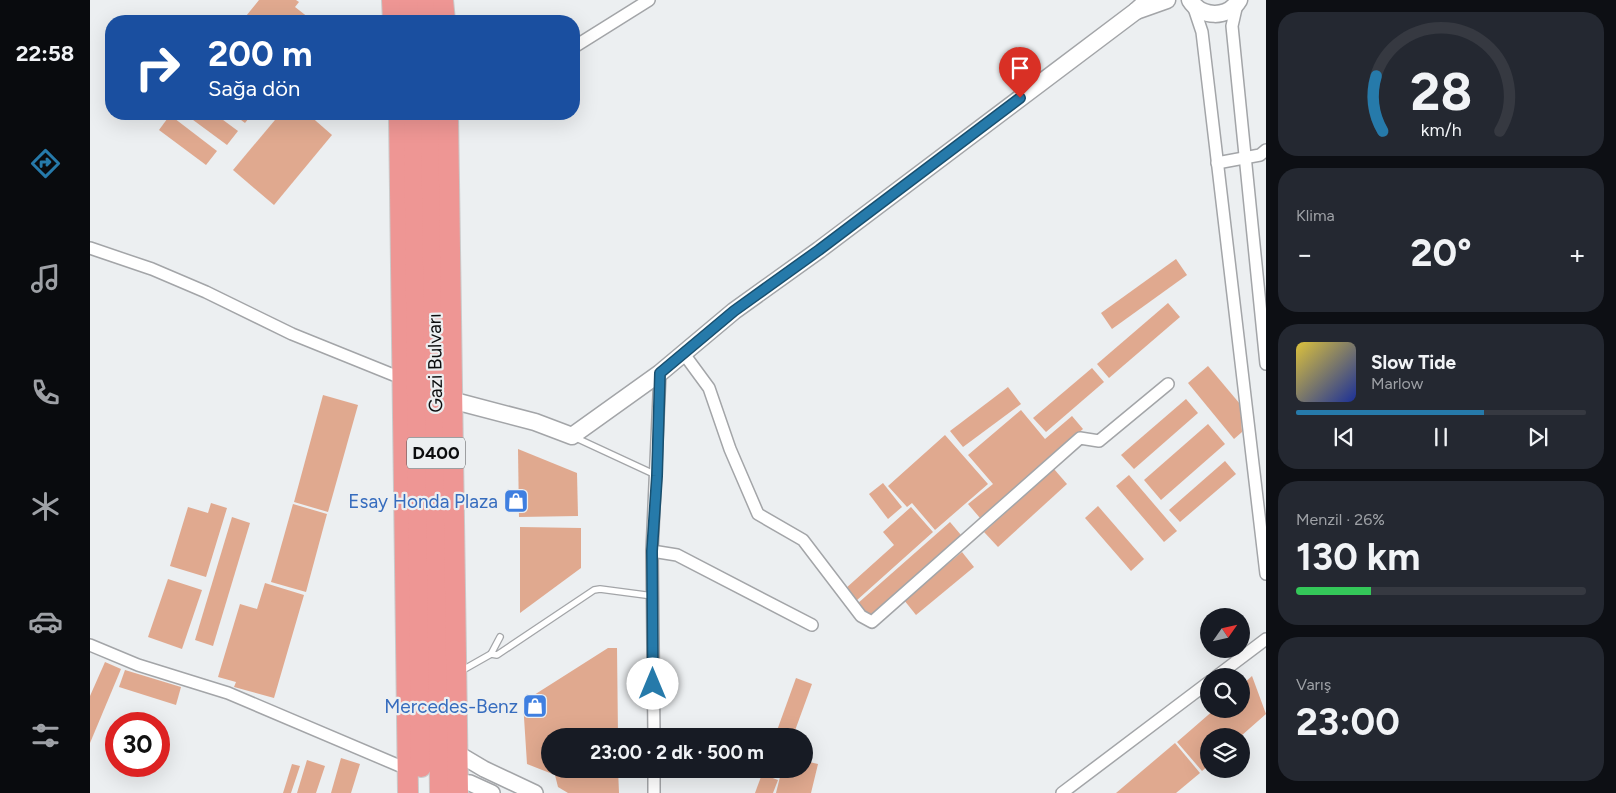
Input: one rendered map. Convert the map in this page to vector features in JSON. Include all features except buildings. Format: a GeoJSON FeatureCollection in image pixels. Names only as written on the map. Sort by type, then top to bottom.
{"type":"FeatureCollection","features":[{"type":"Feature","properties":{"kind":"highway"},"geometry":{"type":"LineString","coordinates":[[392,0],[393,15]]}},
{"type":"Feature","properties":{"kind":"highway"},"geometry":{"type":"LineString","coordinates":[[409,0],[410,15]]}},
{"type":"Feature","properties":{"kind":"highway"},"geometry":{"type":"LineString","coordinates":[[427,0],[428,15]]}},
{"type":"Feature","properties":{"kind":"highway"},"geometry":{"type":"LineString","coordinates":[[443,0],[444,15]]}},
{"type":"Feature","properties":{"kind":"highway"},"geometry":{"type":"LineString","coordinates":[[399,120],[409,380],[408,793]]}},
{"type":"Feature","properties":{"kind":"highway","name":"Gazi Bulvarı"},"geometry":{"type":"LineString","coordinates":[[414,120],[409,380],[422,793]]}},
{"type":"Feature","properties":{"kind":"highway"},"geometry":{"type":"LineString","coordinates":[[447,120],[458,788]]}},
{"type":"Feature","properties":{"kind":"highway","name":"Gazi Bulvarı"},"geometry":{"type":"LineString","coordinates":[[440,793],[447,120]]}},
{"type":"Feature","properties":{"kind":"main road"},"geometry":{"type":"LineString","coordinates":[[451,400],[535,422],[572,436],[660,373],[734,311],[819,250],[1142,5],[1168,0],[1192,2],[1210,14],[1229,10],[1238,2]]}},
{"type":"Feature","properties":{"kind":"street"},"geometry":{"type":"LineString","coordinates":[[580,43],[649,0]]}},
{"type":"Feature","properties":{"kind":"street"},"geometry":{"type":"LineString","coordinates":[[1192,2],[1202,32],[1266,574]]}},
{"type":"Feature","properties":{"kind":"street"},"geometry":{"type":"LineString","coordinates":[[1238,2],[1232,26],[1245,158],[1262,292],[1266,364]]}},
{"type":"Feature","properties":{"kind":"street"},"geometry":{"type":"LineString","coordinates":[[1217,163],[1245,158],[1260,154],[1266,150]]}},
{"type":"Feature","properties":{"kind":"street"},"geometry":{"type":"LineString","coordinates":[[90,248],[152,269],[206,292],[292,334],[409,380]]}},
{"type":"Feature","properties":{"kind":"street"},"geometry":{"type":"LineString","coordinates":[[684,354],[709,388],[730,449],[758,514],[803,540],[861,616],[872,622],[1080,438],[1099,441],[1168,384]]}},
{"type":"Feature","properties":{"kind":"street"},"geometry":{"type":"LineString","coordinates":[[654,728],[652,551],[657,476],[660,373]]}},
{"type":"Feature","properties":{"kind":"street"},"geometry":{"type":"LineString","coordinates":[[652,551],[677,555],[812,625]]}},
{"type":"Feature","properties":{"kind":"street"},"geometry":{"type":"LineString","coordinates":[[1228,668],[1266,639]]}},
{"type":"Feature","properties":{"kind":"street"},"geometry":{"type":"LineString","coordinates":[[90,645],[138,665],[228,693],[407,768]]}},
{"type":"Feature","properties":{"kind":"street"},"geometry":{"type":"LineString","coordinates":[[1062,793],[1200,689]]}},
{"type":"Feature","properties":{"kind":"street"},"geometry":{"type":"LineString","coordinates":[[457,753],[484,769],[535,793]]}},
{"type":"Feature","properties":{"kind":"street"},"geometry":{"type":"LineString","coordinates":[[654,778],[654,793]]}},
{"type":"Feature","properties":{"kind":"street"},"geometry":{"type":"LineString","coordinates":[[458,788],[470,783],[492,793]]}},
{"type":"Feature","properties":{"kind":"lane"},"geometry":{"type":"LineString","coordinates":[[572,436],[657,476]]}},
{"type":"Feature","properties":{"kind":"lane"},"geometry":{"type":"LineString","coordinates":[[491,654],[497,655],[594,590],[600,589],[653,596]]}},
{"type":"Feature","properties":{"kind":"lane"},"geometry":{"type":"LineString","coordinates":[[455,674],[491,654],[500,637]]}},
{"type":"Feature","properties":{"kind":"place","name":"Esay Honda Plaza"},"geometry":{"type":"Point","coordinates":[516,501]}},
{"type":"Feature","properties":{"kind":"place","name":"Mercedes-Benz"},"geometry":{"type":"Point","coordinates":[535,706]}},
{"type":"Feature","properties":{"kind":"route"},"geometry":{"type":"LineString","coordinates":[[653,684],[652,551],[657,476],[660,373],[734,311],[819,250],[1020,98]]}}]}
